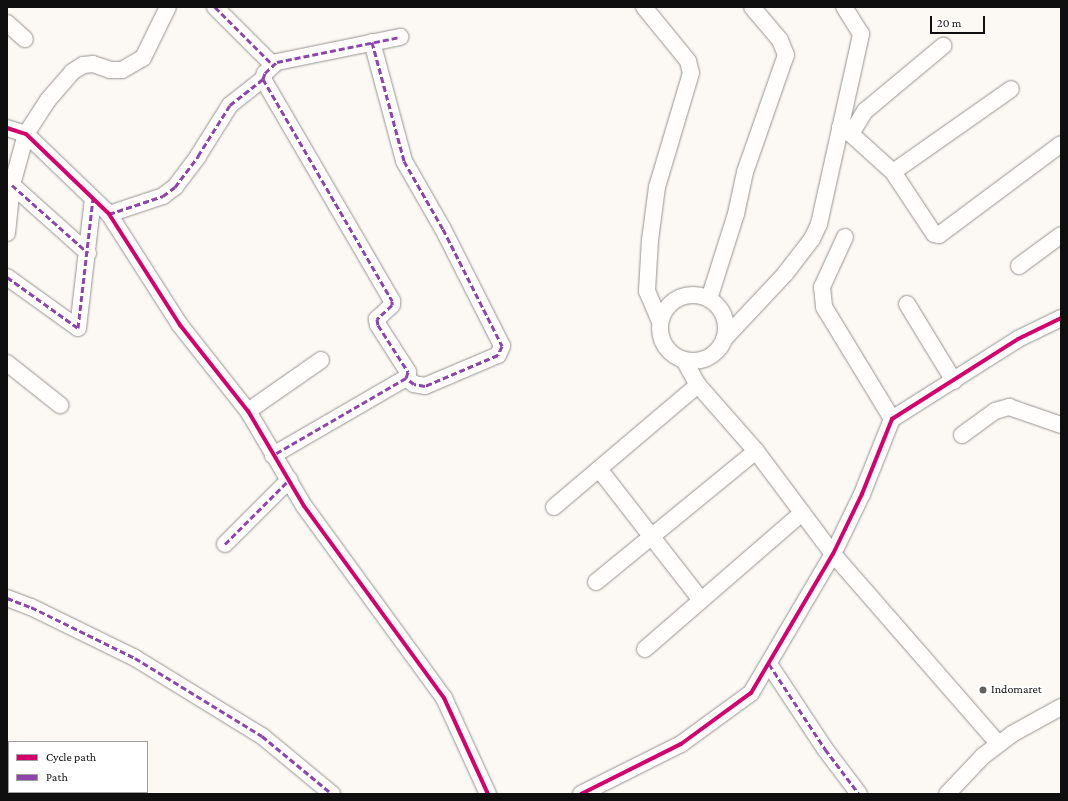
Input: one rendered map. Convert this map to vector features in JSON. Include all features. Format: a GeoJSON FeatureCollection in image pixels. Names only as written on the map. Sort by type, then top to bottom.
{"type":"FeatureCollection","features":[{"type":"Feature","properties":{"kind":"street"},"geometry":{"type":"LineString","coordinates":[[7,233],[17,130],[48,100],[72,72],[83,65],[93,64],[110,70],[122,70],[143,58],[168,7]]}},
{"type":"Feature","properties":{"kind":"street"},"geometry":{"type":"LineString","coordinates":[[215,7],[273,65]]}},
{"type":"Feature","properties":{"kind":"street"},"geometry":{"type":"LineString","coordinates":[[644,7],[688,61],[691,73],[657,187],[651,233],[647,291],[660,321],[660,329],[665,345],[670,352],[684,360],[698,385],[756,451],[833,554],[999,744]]}},
{"type":"Feature","properties":{"kind":"street"},"geometry":{"type":"LineString","coordinates":[[709,299],[736,214],[745,172],[786,55],[780,40],[752,7]]}},
{"type":"Feature","properties":{"kind":"street"},"geometry":{"type":"LineString","coordinates":[[684,360],[705,359],[717,351],[724,339],[785,274],[812,239],[819,224],[846,130],[861,34],[844,7]]}},
{"type":"Feature","properties":{"kind":"street"},"geometry":{"type":"LineString","coordinates":[[7,24],[25,39]]}},
{"type":"Feature","properties":{"kind":"street"},"geometry":{"type":"LineString","coordinates":[[109,214],[162,196],[175,187],[230,105],[263,79],[265,73],[277,62],[400,37]]}},
{"type":"Feature","properties":{"kind":"street"},"geometry":{"type":"LineString","coordinates":[[372,42],[404,161],[443,229],[502,346],[498,355],[425,386],[414,384],[406,378]]}},
{"type":"Feature","properties":{"kind":"street"},"geometry":{"type":"LineString","coordinates":[[846,130],[865,111],[943,46]]}},
{"type":"Feature","properties":{"kind":"street"},"geometry":{"type":"LineString","coordinates":[[263,79],[392,301],[392,305],[378,319],[378,325],[405,365],[408,372],[406,378],[273,455]]}},
{"type":"Feature","properties":{"kind":"street"},"geometry":{"type":"LineString","coordinates":[[893,172],[1011,89]]}},
{"type":"Feature","properties":{"kind":"street"},"geometry":{"type":"LineString","coordinates":[[17,130],[109,214],[180,325],[248,411],[304,506],[444,698],[488,794]]}},
{"type":"Feature","properties":{"kind":"street"},"geometry":{"type":"LineString","coordinates":[[846,130],[893,172],[934,234],[939,235],[1061,144]]}},
{"type":"Feature","properties":{"kind":"street"},"geometry":{"type":"LineString","coordinates":[[12,185],[88,253]]}},
{"type":"Feature","properties":{"kind":"street"},"geometry":{"type":"LineString","coordinates":[[7,277],[78,328],[88,253],[93,199]]}},
{"type":"Feature","properties":{"kind":"street"},"geometry":{"type":"LineString","coordinates":[[1019,266],[1061,235]]}},
{"type":"Feature","properties":{"kind":"street"},"geometry":{"type":"LineString","coordinates":[[845,237],[822,287],[824,307],[892,419]]}},
{"type":"Feature","properties":{"kind":"street"},"geometry":{"type":"LineString","coordinates":[[660,321],[667,307],[679,298],[694,294],[709,299],[724,316],[724,339]]}},
{"type":"Feature","properties":{"kind":"street"},"geometry":{"type":"LineString","coordinates":[[907,304],[954,380]]}},
{"type":"Feature","properties":{"kind":"street"},"geometry":{"type":"LineString","coordinates":[[581,794],[681,744],[750,693],[769,664],[833,554],[862,494],[892,419],[1018,339],[1061,318]]}},
{"type":"Feature","properties":{"kind":"street"},"geometry":{"type":"LineString","coordinates":[[248,411],[321,360]]}},
{"type":"Feature","properties":{"kind":"street"},"geometry":{"type":"LineString","coordinates":[[7,363],[60,405]]}},
{"type":"Feature","properties":{"kind":"street"},"geometry":{"type":"LineString","coordinates":[[554,507],[698,385]]}},
{"type":"Feature","properties":{"kind":"street"},"geometry":{"type":"LineString","coordinates":[[962,435],[996,411],[1009,407],[1061,425]]}},
{"type":"Feature","properties":{"kind":"street"},"geometry":{"type":"LineString","coordinates":[[596,582],[756,451]]}},
{"type":"Feature","properties":{"kind":"street"},"geometry":{"type":"LineString","coordinates":[[599,469],[701,600]]}},
{"type":"Feature","properties":{"kind":"street"},"geometry":{"type":"LineString","coordinates":[[225,544],[288,480]]}},
{"type":"Feature","properties":{"kind":"street"},"geometry":{"type":"LineString","coordinates":[[645,649],[802,513]]}},
{"type":"Feature","properties":{"kind":"street"},"geometry":{"type":"LineString","coordinates":[[7,598],[31,607],[136,658],[262,736],[332,794]]}},
{"type":"Feature","properties":{"kind":"street"},"geometry":{"type":"LineString","coordinates":[[769,664],[825,749],[859,794]]}},
{"type":"Feature","properties":{"kind":"street"},"geometry":{"type":"LineString","coordinates":[[947,794],[983,756],[999,744],[1061,707]]}},
{"type":"Feature","properties":{"kind":"marked path"},"geometry":{"type":"LineString","coordinates":[[215,7],[273,65]]}},
{"type":"Feature","properties":{"kind":"marked path"},"geometry":{"type":"LineString","coordinates":[[109,214],[163,196],[175,187],[198,156],[230,105],[263,79],[265,73],[277,62],[400,37]]}},
{"type":"Feature","properties":{"kind":"marked path"},"geometry":{"type":"LineString","coordinates":[[372,42],[404,161],[443,229],[502,346],[498,355],[425,386],[414,384],[406,378]]}},
{"type":"Feature","properties":{"kind":"marked path"},"geometry":{"type":"LineString","coordinates":[[263,79],[392,301],[392,305],[377,319],[378,325],[408,372],[406,378],[273,455]]}},
{"type":"Feature","properties":{"kind":"marked path"},"geometry":{"type":"LineString","coordinates":[[12,185],[88,253]]}},
{"type":"Feature","properties":{"kind":"marked path"},"geometry":{"type":"LineString","coordinates":[[7,277],[78,328],[93,199]]}},
{"type":"Feature","properties":{"kind":"marked path"},"geometry":{"type":"LineString","coordinates":[[225,544],[289,480]]}},
{"type":"Feature","properties":{"kind":"marked path"},"geometry":{"type":"LineString","coordinates":[[7,598],[31,607],[135,658],[262,736],[332,794]]}},
{"type":"Feature","properties":{"kind":"marked path"},"geometry":{"type":"LineString","coordinates":[[769,664],[825,749],[859,794]]}},
{"type":"Feature","properties":{"kind":"cycle path"},"geometry":{"type":"LineString","coordinates":[[7,128],[26,134],[109,214],[180,325],[248,411],[304,506],[444,698],[488,794]]}},
{"type":"Feature","properties":{"kind":"cycle path"},"geometry":{"type":"LineString","coordinates":[[581,794],[681,744],[751,693],[833,554],[862,494],[892,419],[1018,339],[1061,318]]}},
{"type":"Feature","properties":{"kind":"place","name":"Indomaret"},"geometry":{"type":"Point","coordinates":[983,690]}}]}
